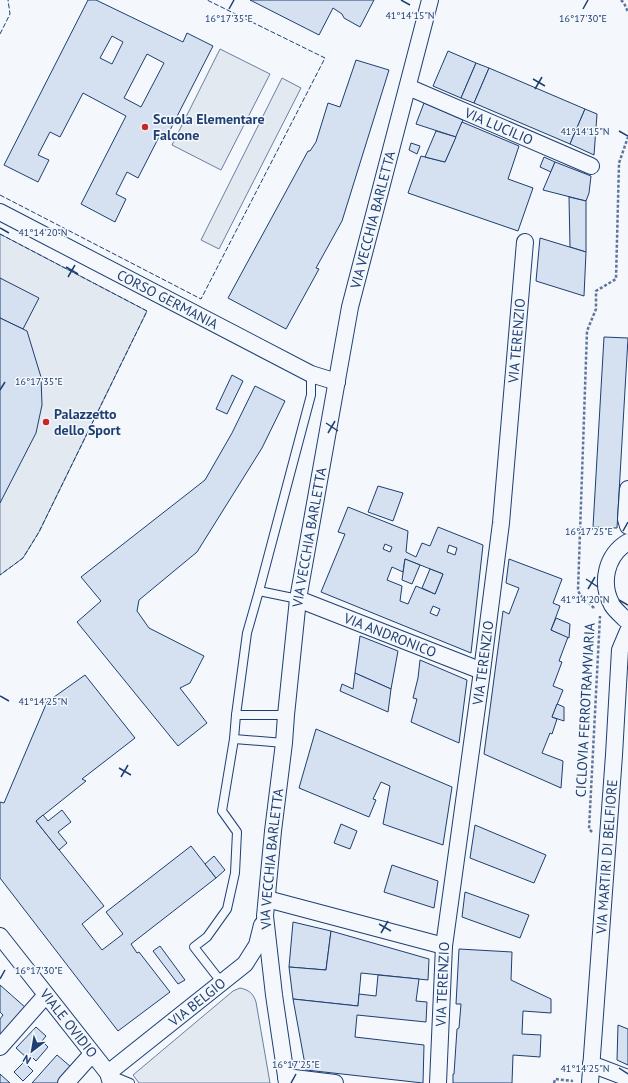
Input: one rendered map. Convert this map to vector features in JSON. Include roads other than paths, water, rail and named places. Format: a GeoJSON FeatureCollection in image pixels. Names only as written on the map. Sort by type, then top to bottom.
{"type":"FeatureCollection","features":[{"type":"Feature","properties":{"kind":"street","name":"VIA VECCHIA BARLETTA"},"geometry":{"type":"LineString","coordinates":[[286,1080],[265,916],[298,599],[350,307],[430,0]]}},
{"type":"Feature","properties":{"kind":"street","name":"VIA LUCILIO"},"geometry":{"type":"LineString","coordinates":[[408,87],[591,166]]}},
{"type":"Feature","properties":{"kind":"street","name":"CORSO GERMANIA"},"geometry":{"type":"LineString","coordinates":[[0,212],[311,374],[337,382]]}},
{"type":"Feature","properties":{"kind":"street","name":"VIA TERENZIO"},"geometry":{"type":"LineString","coordinates":[[438,1083],[444,946],[501,523],[525,242]]}},
{"type":"Feature","properties":{"kind":"street"},"geometry":{"type":"LineString","coordinates":[[628,488],[626,519],[628,526]]}},
{"type":"Feature","properties":{"kind":"street"},"geometry":{"type":"LineString","coordinates":[[628,542],[613,555],[606,571],[606,590],[613,606],[625,619],[628,620]]}},
{"type":"Feature","properties":{"kind":"street","name":"VIA ANDRONICO"},"geometry":{"type":"LineString","coordinates":[[298,599],[482,671]]}},
{"type":"Feature","properties":{"kind":"street","name":"VIA MARTIRI DI BELFIORE"},"geometry":{"type":"LineString","coordinates":[[583,1082],[591,1064],[613,770],[620,650],[628,631]]}},
{"type":"Feature","properties":{"kind":"street"},"geometry":{"type":"LineString","coordinates":[[267,899],[444,946]]}},
{"type":"Feature","properties":{"kind":"street","name":"VIA BELGIO"},"geometry":{"type":"LineString","coordinates":[[110,1078],[245,964],[257,945],[265,916]]}},
{"type":"Feature","properties":{"kind":"street","name":"VIALE OVIDIO"},"geometry":{"type":"LineString","coordinates":[[0,938],[110,1078]]}},
{"type":"Feature","properties":{"kind":"street"},"geometry":{"type":"LineString","coordinates":[[0,1047],[46,995]]}},
{"type":"Feature","properties":{"kind":"street"},"geometry":{"type":"LineString","coordinates":[[66,1083],[92,1054]]}},
{"type":"Feature","properties":{"kind":"street"},"geometry":{"type":"LineString","coordinates":[[591,1064],[628,1078]]}},
{"type":"Feature","properties":{"kind":"street"},"geometry":{"type":"LineString","coordinates":[[286,1080],[335,1083]]}},
{"type":"Feature","properties":{"kind":"lane"},"geometry":{"type":"LineString","coordinates":[[222,983],[194,946],[207,937],[227,909],[235,873],[237,832],[222,811],[234,739],[247,633],[311,395],[311,374]]}},
{"type":"Feature","properties":{"kind":"lane"},"geometry":{"type":"LineString","coordinates":[[259,591],[298,599]]}},
{"type":"Feature","properties":{"kind":"lane"},"geometry":{"type":"LineString","coordinates":[[236,715],[286,715]]}},
{"type":"Feature","properties":{"kind":"lane"},"geometry":{"type":"LineString","coordinates":[[234,739],[284,743]]}},
{"type":"Feature","properties":{"kind":"lane","name":"VIALE OVIDIO"},"geometry":{"type":"LineString","coordinates":[[110,1078],[130,1083]]}},
{"type":"Feature","properties":{"kind":"place","name":"Scuola Elementare Falcone"},"geometry":{"type":"Point","coordinates":[145,127]}},
{"type":"Feature","properties":{"kind":"place","name":"Palazzetto dello Sport"},"geometry":{"type":"Point","coordinates":[46,422]}}]}
